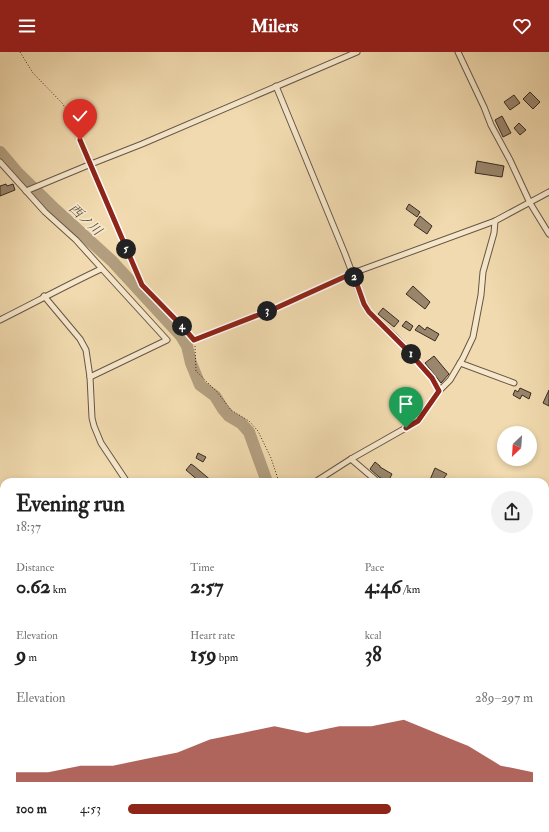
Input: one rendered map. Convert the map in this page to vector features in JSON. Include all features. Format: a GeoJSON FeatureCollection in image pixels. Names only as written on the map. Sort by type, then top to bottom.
{"type":"FeatureCollection","features":[{"type":"Feature","properties":{"kind":"street"},"geometry":{"type":"LineString","coordinates":[[26,191],[142,144],[357,52]]}},
{"type":"Feature","properties":{"kind":"street"},"geometry":{"type":"LineString","coordinates":[[458,52],[491,125],[510,160],[530,203],[549,234]]}},
{"type":"Feature","properties":{"kind":"street"},"geometry":{"type":"LineString","coordinates":[[276,86],[353,273],[364,304],[369,312],[407,350],[432,378],[439,391]]}},
{"type":"Feature","properties":{"kind":"street"},"geometry":{"type":"LineString","coordinates":[[0,162],[44,212],[76,240],[167,340],[90,378]]}},
{"type":"Feature","properties":{"kind":"street"},"geometry":{"type":"LineString","coordinates":[[194,340],[276,308],[353,273],[495,221],[549,192]]}},
{"type":"Feature","properties":{"kind":"street"},"geometry":{"type":"LineString","coordinates":[[320,478],[351,458],[418,421],[439,391],[450,380],[473,337],[481,295],[485,260],[494,233],[495,221]]}},
{"type":"Feature","properties":{"kind":"street"},"geometry":{"type":"LineString","coordinates":[[0,320],[30,306],[44,296],[101,269]]}},
{"type":"Feature","properties":{"kind":"street"},"geometry":{"type":"LineString","coordinates":[[44,296],[83,345],[87,356],[90,378],[92,418],[98,436],[124,478]]}},
{"type":"Feature","properties":{"kind":"street"},"geometry":{"type":"LineString","coordinates":[[460,362],[514,383]]}},
{"type":"Feature","properties":{"kind":"street"},"geometry":{"type":"LineString","coordinates":[[351,458],[374,478]]}},
{"type":"Feature","properties":{"kind":"path"},"geometry":{"type":"LineString","coordinates":[[20,52],[33,73],[62,103],[69,113],[142,285],[194,340],[196,371],[218,393],[231,410],[249,421],[258,431],[271,458],[278,478]]}},
{"type":"Feature","properties":{"kind":"building"},"geometry":{"type":"Polygon","coordinates":[[[530,92],[540,102],[533,109],[523,99],[530,92]]]}},
{"type":"Feature","properties":{"kind":"building"},"geometry":{"type":"Polygon","coordinates":[[[514,95],[520,103],[510,110],[504,102],[514,95]]]}},
{"type":"Feature","properties":{"kind":"building"},"geometry":{"type":"Polygon","coordinates":[[[502,116],[511,133],[503,137],[495,120],[502,116]]]}},
{"type":"Feature","properties":{"kind":"building"},"geometry":{"type":"Polygon","coordinates":[[[519,123],[526,130],[520,135],[514,128],[519,123]]]}},
{"type":"Feature","properties":{"kind":"building"},"geometry":{"type":"Polygon","coordinates":[[[477,161],[504,166],[502,177],[475,173],[477,161]]]}},
{"type":"Feature","properties":{"kind":"building"},"geometry":{"type":"Polygon","coordinates":[[[6,184],[7,186],[13,184],[15,190],[0,196],[0,186],[6,184]]]}},
{"type":"Feature","properties":{"kind":"building"},"geometry":{"type":"Polygon","coordinates":[[[409,204],[420,212],[417,217],[406,209],[409,204]]]}},
{"type":"Feature","properties":{"kind":"building"},"geometry":{"type":"Polygon","coordinates":[[[420,216],[432,226],[427,234],[414,225],[420,216]]]}},
{"type":"Feature","properties":{"kind":"building"},"geometry":{"type":"Polygon","coordinates":[[[413,286],[430,302],[425,309],[406,294],[413,286]]]}},
{"type":"Feature","properties":{"kind":"building"},"geometry":{"type":"Polygon","coordinates":[[[383,308],[399,321],[394,327],[378,314],[383,308]]]}},
{"type":"Feature","properties":{"kind":"building"},"geometry":{"type":"Polygon","coordinates":[[[406,321],[413,326],[410,331],[402,326],[406,321]]]}},
{"type":"Feature","properties":{"kind":"building"},"geometry":{"type":"Polygon","coordinates":[[[419,325],[425,330],[427,327],[439,334],[435,341],[415,330],[419,325]]]}},
{"type":"Feature","properties":{"kind":"building"},"geometry":{"type":"Polygon","coordinates":[[[434,356],[449,374],[441,383],[425,363],[434,356]]]}},
{"type":"Feature","properties":{"kind":"building"},"geometry":{"type":"Polygon","coordinates":[[[520,388],[531,393],[529,399],[522,395],[520,399],[513,395],[515,390],[518,392],[520,388]]]}},
{"type":"Feature","properties":{"kind":"building"},"geometry":{"type":"Polygon","coordinates":[[[549,390],[549,406],[543,403],[549,390]]]}},
{"type":"Feature","properties":{"kind":"building"},"geometry":{"type":"Polygon","coordinates":[[[198,453],[206,457],[203,462],[196,458],[198,453]]]}},
{"type":"Feature","properties":{"kind":"building"},"geometry":{"type":"Polygon","coordinates":[[[375,462],[380,467],[392,474],[390,478],[381,478],[370,469],[375,462]]]}},
{"type":"Feature","properties":{"kind":"building"},"geometry":{"type":"Polygon","coordinates":[[[191,464],[208,478],[195,478],[186,470],[191,464]]]}},
{"type":"Feature","properties":{"kind":"building"},"geometry":{"type":"Polygon","coordinates":[[[435,468],[447,474],[444,478],[431,478],[435,468]]]}},
{"type":"Feature","properties":{"kind":"waterway","name":"西ノ川"},"geometry":{"type":"LineString","coordinates":[[0,152],[17,172],[56,210],[112,261],[181,336],[187,346],[191,363],[200,385],[215,396],[229,416],[241,423],[249,432],[266,478]]}},
{"type":"Feature","properties":{"kind":"route"},"geometry":{"type":"LineString","coordinates":[[80,140],[142,285],[194,340],[276,308],[353,273],[364,304],[369,312],[394,336],[432,378],[439,391],[418,421],[406,428]]}}]}
